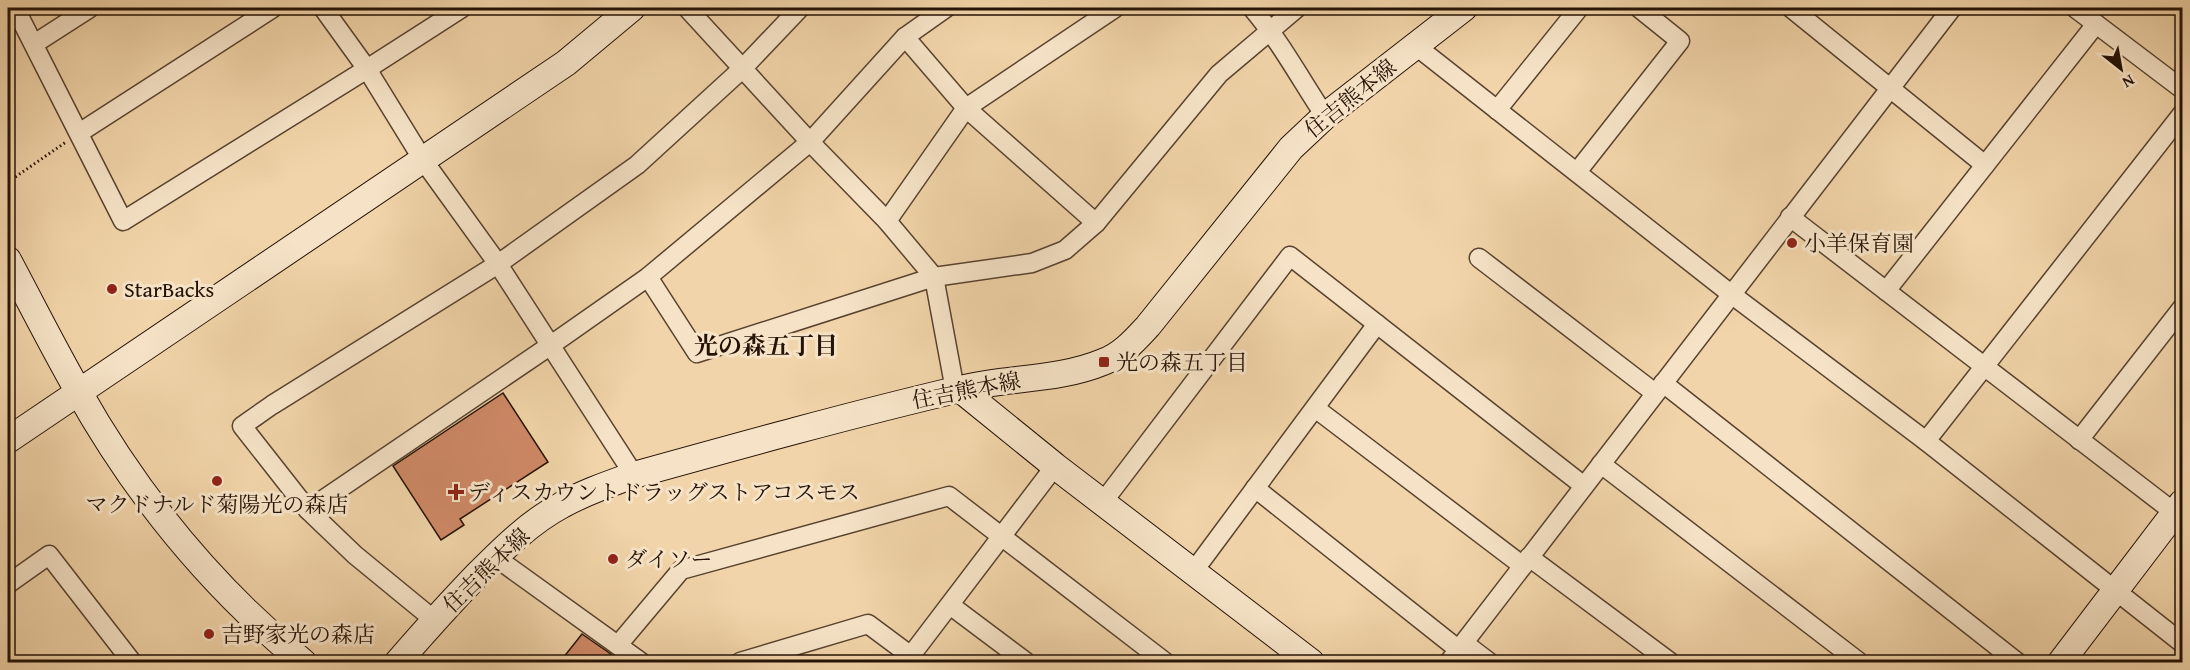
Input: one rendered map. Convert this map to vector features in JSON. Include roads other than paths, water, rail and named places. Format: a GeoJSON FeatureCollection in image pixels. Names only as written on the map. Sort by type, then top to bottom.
{"type":"FeatureCollection","features":[{"type":"Feature","properties":{"kind":"main road"},"geometry":{"type":"LineString","coordinates":[[8,440],[566,63],[632,8]]}},
{"type":"Feature","properties":{"kind":"main road","name":"住吉熊本線"},"geometry":{"type":"LineString","coordinates":[[398,663],[434,620],[495,557],[526,529],[561,505],[596,489],[634,475],[892,404],[958,389],[1066,373],[1104,362],[1128,348],[1291,148],[1325,116],[1464,8]]}},
{"type":"Feature","properties":{"kind":"main road"},"geometry":{"type":"LineString","coordinates":[[8,260],[78,391],[158,512],[202,565],[251,616],[303,663]]}},
{"type":"Feature","properties":{"kind":"main road"},"geometry":{"type":"LineString","coordinates":[[958,389],[1311,663]]}},
{"type":"Feature","properties":{"kind":"main road"},"geometry":{"type":"LineString","coordinates":[[2061,663],[2179,508]]}},
{"type":"Feature","properties":{"kind":"street"},"geometry":{"type":"LineString","coordinates":[[15,8],[123,221],[462,8]]}},
{"type":"Feature","properties":{"kind":"street"},"geometry":{"type":"LineString","coordinates":[[34,44],[90,8]]}},
{"type":"Feature","properties":{"kind":"street"},"geometry":{"type":"LineString","coordinates":[[79,133],[273,8]]}},
{"type":"Feature","properties":{"kind":"street"},"geometry":{"type":"LineString","coordinates":[[323,8],[368,69],[423,160],[498,264],[634,475]]}},
{"type":"Feature","properties":{"kind":"street"},"geometry":{"type":"LineString","coordinates":[[687,8],[810,142],[887,221],[934,277],[958,389]]}},
{"type":"Feature","properties":{"kind":"street"},"geometry":{"type":"LineString","coordinates":[[434,620],[355,555],[308,510],[242,426],[498,264],[637,165],[742,69],[800,8]]}},
{"type":"Feature","properties":{"kind":"street"},"geometry":{"type":"LineString","coordinates":[[308,510],[648,277],[810,142],[905,36],[946,8]]}},
{"type":"Feature","properties":{"kind":"street"},"geometry":{"type":"LineString","coordinates":[[887,221],[966,108],[1115,8]]}},
{"type":"Feature","properties":{"kind":"street"},"geometry":{"type":"LineString","coordinates":[[1252,8],[1270,30],[1325,116]]}},
{"type":"Feature","properties":{"kind":"street"},"geometry":{"type":"LineString","coordinates":[[648,277],[697,353],[934,277],[1032,262],[1065,250],[1096,223],[1219,74],[1297,8]]}},
{"type":"Feature","properties":{"kind":"street"},"geometry":{"type":"LineString","coordinates":[[1497,110],[1579,8]]}},
{"type":"Feature","properties":{"kind":"street"},"geometry":{"type":"LineString","coordinates":[[1577,172],[1680,42],[1639,8]]}},
{"type":"Feature","properties":{"kind":"street"},"geometry":{"type":"LineString","coordinates":[[1791,8],[1985,165]]}},
{"type":"Feature","properties":{"kind":"street"},"geometry":{"type":"LineString","coordinates":[[1457,652],[1952,8]]}},
{"type":"Feature","properties":{"kind":"street"},"geometry":{"type":"LineString","coordinates":[[2075,8],[2182,89]]}},
{"type":"Feature","properties":{"kind":"street"},"geometry":{"type":"LineString","coordinates":[[1886,291],[2096,24]]}},
{"type":"Feature","properties":{"kind":"street"},"geometry":{"type":"LineString","coordinates":[[905,36],[966,108],[1096,223]]}},
{"type":"Feature","properties":{"kind":"street"},"geometry":{"type":"LineString","coordinates":[[1416,46],[1731,294],[1926,441],[2182,643]]}},
{"type":"Feature","properties":{"kind":"street"},"geometry":{"type":"LineString","coordinates":[[1926,441],[2182,114]]}},
{"type":"Feature","properties":{"kind":"street"},"geometry":{"type":"LineString","coordinates":[[1790,217],[2079,440],[2179,508]]}},
{"type":"Feature","properties":{"kind":"street"},"geometry":{"type":"LineString","coordinates":[[1103,502],[1290,256],[1584,486]]}},
{"type":"Feature","properties":{"kind":"street"},"geometry":{"type":"LineString","coordinates":[[1479,258],[1659,388],[2017,663]]}},
{"type":"Feature","properties":{"kind":"street"},"geometry":{"type":"LineString","coordinates":[[2079,440],[2182,308]]}},
{"type":"Feature","properties":{"kind":"street"},"geometry":{"type":"LineString","coordinates":[[1193,572],[1377,324]]}},
{"type":"Feature","properties":{"kind":"street"},"geometry":{"type":"LineString","coordinates":[[1315,408],[1526,562],[1670,663]]}},
{"type":"Feature","properties":{"kind":"street"},"geometry":{"type":"LineString","coordinates":[[1601,464],[1859,663]]}},
{"type":"Feature","properties":{"kind":"street"},"geometry":{"type":"LineString","coordinates":[[740,663],[868,624],[908,659],[1055,466]]}},
{"type":"Feature","properties":{"kind":"street"},"geometry":{"type":"LineString","coordinates":[[1255,488],[1457,652],[1489,663]]}},
{"type":"Feature","properties":{"kind":"street"},"geometry":{"type":"LineString","coordinates":[[618,645],[681,570],[949,496],[1165,663]]}},
{"type":"Feature","properties":{"kind":"street"},"geometry":{"type":"LineString","coordinates":[[8,584],[49,555],[132,663]]}},
{"type":"Feature","properties":{"kind":"street"},"geometry":{"type":"LineString","coordinates":[[495,557],[641,663]]}},
{"type":"Feature","properties":{"kind":"street"},"geometry":{"type":"LineString","coordinates":[[950,605],[1026,663]]}},
{"type":"Feature","properties":{"kind":"place","name":"小羊保育園"},"geometry":{"type":"Point","coordinates":[1792,243]}},
{"type":"Feature","properties":{"kind":"place","name":"StarBacks"},"geometry":{"type":"Point","coordinates":[112,289]}},
{"type":"Feature","properties":{"kind":"place","name":"光の森五丁目"},"geometry":{"type":"Point","coordinates":[1104,362]}},
{"type":"Feature","properties":{"kind":"place","name":"マクドナルド菊陽光の森店"},"geometry":{"type":"Point","coordinates":[217,481]}},
{"type":"Feature","properties":{"kind":"place","name":"ディスカウントドラッグストアコスモス"},"geometry":{"type":"Point","coordinates":[456,492]}},
{"type":"Feature","properties":{"kind":"place","name":"ダイソー"},"geometry":{"type":"Point","coordinates":[613,559]}},
{"type":"Feature","properties":{"kind":"place","name":"吉野家光の森店"},"geometry":{"type":"Point","coordinates":[209,634]}},
{"type":"Feature","properties":{"kind":"district","name":"光の森五丁目"},"geometry":{"type":"Point","coordinates":[766,345]}}]}
